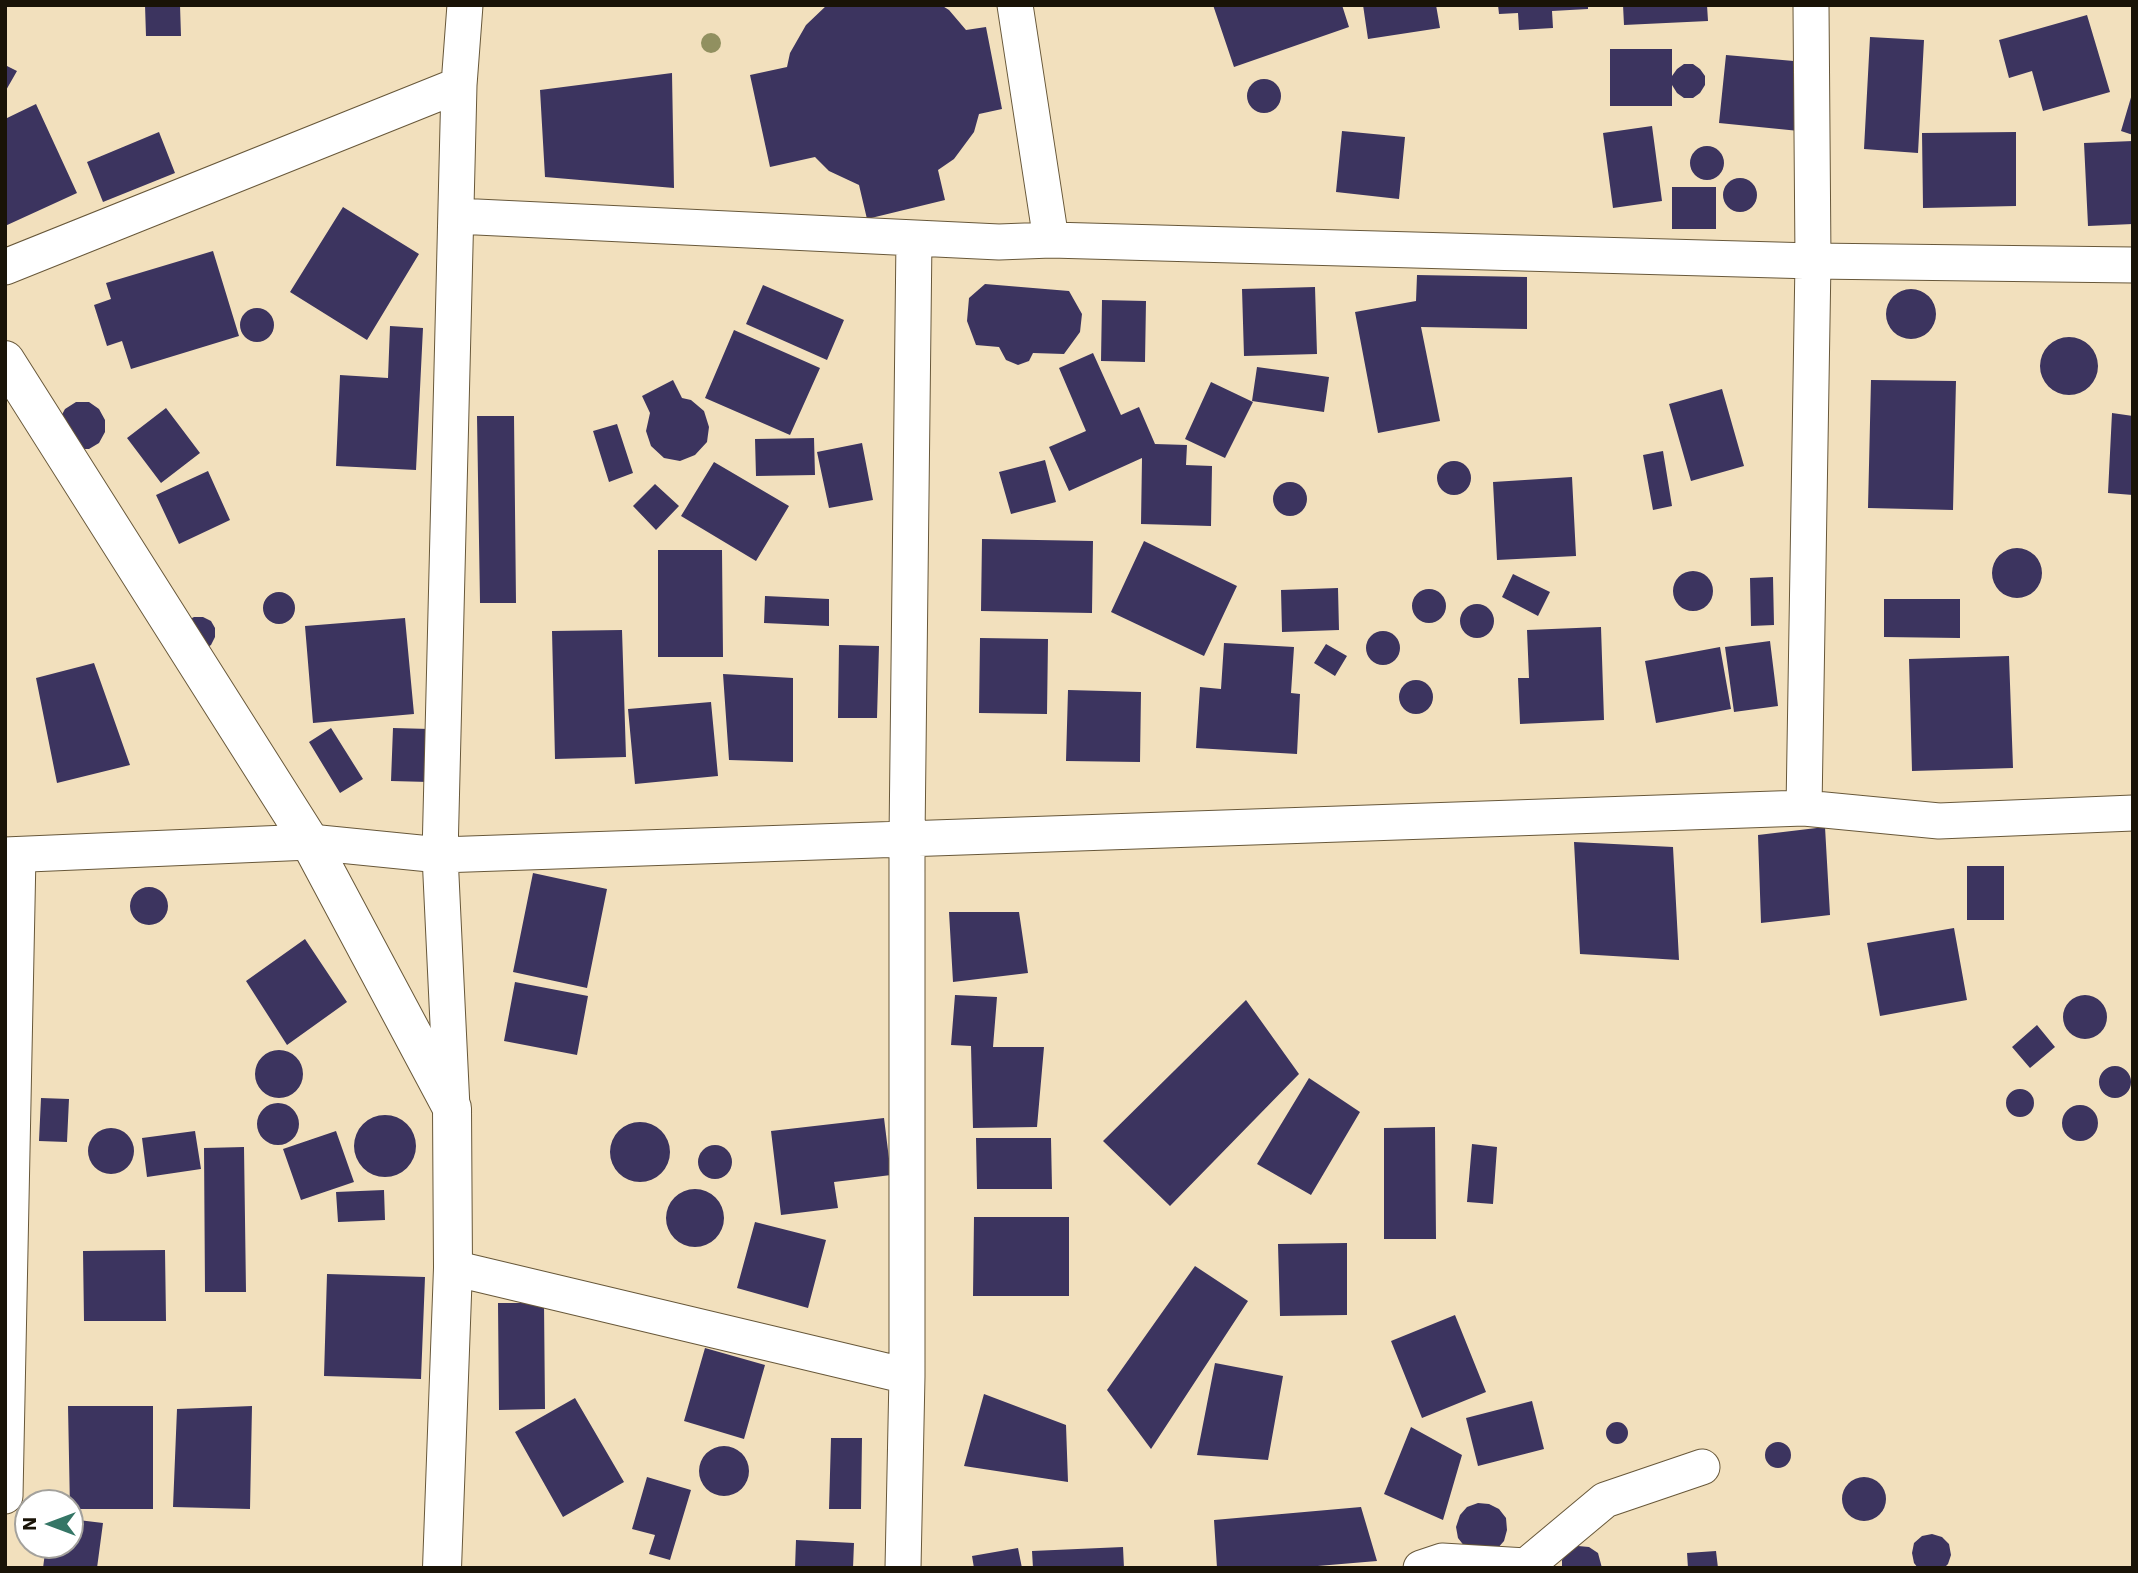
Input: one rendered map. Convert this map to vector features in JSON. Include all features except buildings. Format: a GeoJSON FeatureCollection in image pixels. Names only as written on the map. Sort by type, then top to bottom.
{"type":"FeatureCollection","features":[{"type":"Feature","properties":{"kind":"main road"},"geometry":{"type":"LineString","coordinates":[[5,360],[310,842],[452,1108],[453,1268],[442,1568]]}},
{"type":"Feature","properties":{"kind":"street"},"geometry":{"type":"LineString","coordinates":[[452,1108],[440,855],[459,85],[465,5]]}},
{"type":"Feature","properties":{"kind":"street"},"geometry":{"type":"LineString","coordinates":[[1015,5],[1051,240]]}},
{"type":"Feature","properties":{"kind":"street"},"geometry":{"type":"LineString","coordinates":[[1804,808],[1813,261],[1811,5]]}},
{"type":"Feature","properties":{"kind":"street"},"geometry":{"type":"LineString","coordinates":[[5,267],[459,85]]}},
{"type":"Feature","properties":{"kind":"street"},"geometry":{"type":"LineString","coordinates":[[456,216],[999,242],[1051,240],[1813,261],[2133,265]]}},
{"type":"Feature","properties":{"kind":"street"},"geometry":{"type":"LineString","coordinates":[[903,1568],[907,1376],[907,838],[914,238]]}},
{"type":"Feature","properties":{"kind":"street"},"geometry":{"type":"LineString","coordinates":[[5,1496],[12,855],[310,842],[440,855],[1804,808],[1939,821],[2133,813]]}},
{"type":"Feature","properties":{"kind":"street"},"geometry":{"type":"LineString","coordinates":[[453,1268],[907,1376]]}},
{"type":"Feature","properties":{"kind":"street"},"geometry":{"type":"LineString","coordinates":[[1421,1568],[1442,1561],[1526,1566],[1605,1500],[1702,1467]]}}]}
